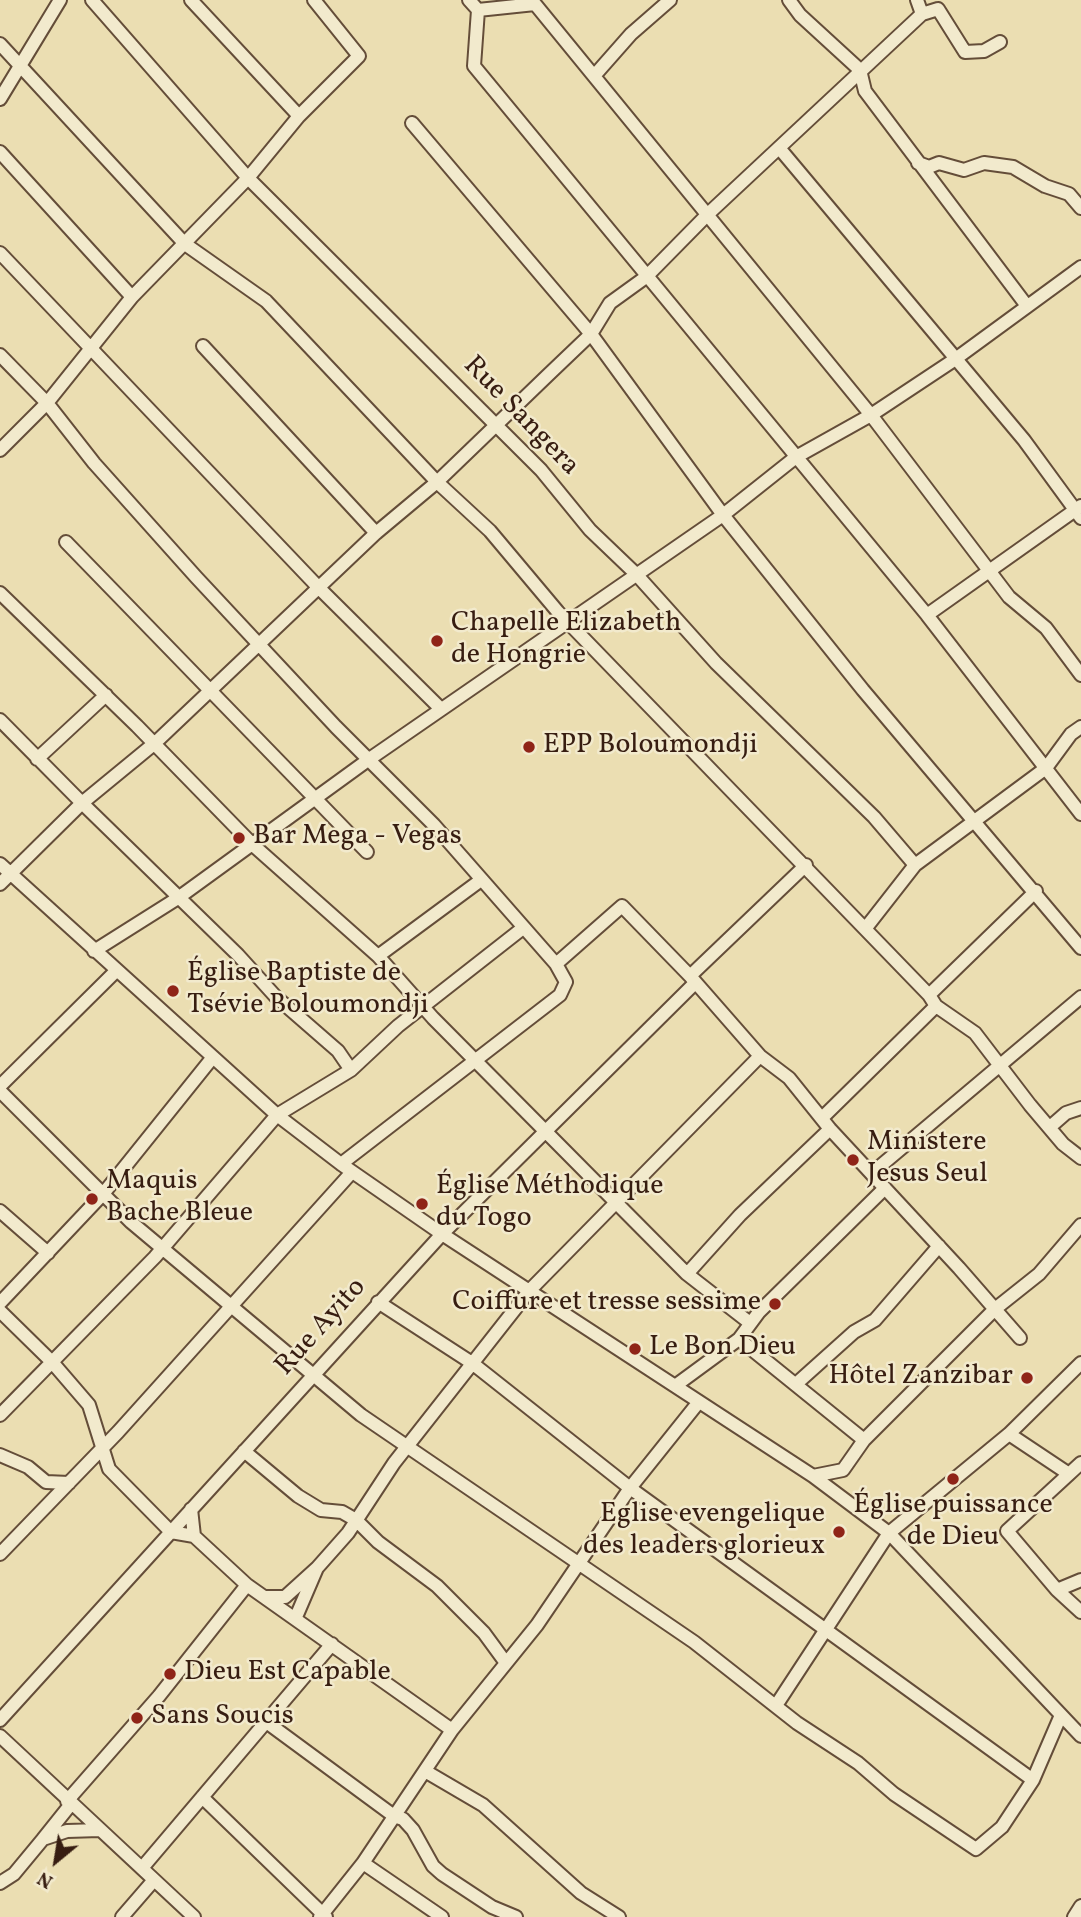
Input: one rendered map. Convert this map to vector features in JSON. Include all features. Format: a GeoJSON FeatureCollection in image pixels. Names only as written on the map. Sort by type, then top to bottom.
{"type":"FeatureCollection","features":[{"type":"Feature","properties":{"kind":"street"},"geometry":{"type":"LineString","coordinates":[[0,99],[60,0]]}},
{"type":"Feature","properties":{"kind":"street","name":"Rue Sangera"},"geometry":{"type":"LineString","coordinates":[[92,0],[248,178],[541,470],[590,530],[636,574],[716,663],[865,808],[915,865]]}},
{"type":"Feature","properties":{"kind":"street"},"geometry":{"type":"LineString","coordinates":[[191,0],[299,116]]}},
{"type":"Feature","properties":{"kind":"street"},"geometry":{"type":"LineString","coordinates":[[0,450],[47,403],[92,351],[132,297],[248,178],[299,116],[359,56],[314,0]]}},
{"type":"Feature","properties":{"kind":"street"},"geometry":{"type":"LineString","coordinates":[[469,0],[478,10],[474,66],[927,615],[1081,814]]}},
{"type":"Feature","properties":{"kind":"street"},"geometry":{"type":"LineString","coordinates":[[789,0],[800,15],[860,70],[865,91],[1027,306]]}},
{"type":"Feature","properties":{"kind":"street"},"geometry":{"type":"LineString","coordinates":[[917,0],[922,14]]}},
{"type":"Feature","properties":{"kind":"street"},"geometry":{"type":"LineString","coordinates":[[594,76],[662,3]]}},
{"type":"Feature","properties":{"kind":"street"},"geometry":{"type":"LineString","coordinates":[[478,10],[535,4],[871,415],[1009,597],[1046,628],[1081,676]]}},
{"type":"Feature","properties":{"kind":"street"},"geometry":{"type":"LineString","coordinates":[[0,884],[82,803],[155,743],[376,533],[437,482],[591,334],[610,303],[646,277],[708,214],[922,14],[938,9],[965,52],[984,51],[1000,42]]}},
{"type":"Feature","properties":{"kind":"street"},"geometry":{"type":"LineString","coordinates":[[0,44],[185,244],[266,301],[437,482],[490,531],[568,622],[806,865],[933,1001],[975,1033],[998,1066],[1063,1144],[1081,1158]]}},
{"type":"Feature","properties":{"kind":"street"},"geometry":{"type":"LineString","coordinates":[[412,123],[591,334],[723,515],[863,690],[1036,891],[1081,948]]}},
{"type":"Feature","properties":{"kind":"street"},"geometry":{"type":"LineString","coordinates":[[780,149],[954,360],[1024,440],[1079,511],[927,615]]}},
{"type":"Feature","properties":{"kind":"street"},"geometry":{"type":"LineString","coordinates":[[0,152],[132,297]]}},
{"type":"Feature","properties":{"kind":"street"},"geometry":{"type":"LineString","coordinates":[[917,162],[929,167],[939,163],[964,170],[984,163],[1013,167],[1045,186],[1069,194],[1081,208]]}},
{"type":"Feature","properties":{"kind":"street"},"geometry":{"type":"LineString","coordinates":[[0,253],[320,589],[441,709]]}},
{"type":"Feature","properties":{"kind":"street"},"geometry":{"type":"LineString","coordinates":[[94,951],[178,898],[368,760],[723,515],[796,457],[871,415],[954,360],[1081,267]]}},
{"type":"Feature","properties":{"kind":"street"},"geometry":{"type":"LineString","coordinates":[[203,346],[376,533]]}},
{"type":"Feature","properties":{"kind":"street"},"geometry":{"type":"LineString","coordinates":[[0,355],[47,403],[94,463],[259,645],[434,825],[556,964],[566,982],[566,989],[476,1062],[341,1164]]}},
{"type":"Feature","properties":{"kind":"street"},"geometry":{"type":"LineString","coordinates":[[66,542],[367,852]]}},
{"type":"Feature","properties":{"kind":"street"},"geometry":{"type":"LineString","coordinates":[[0,593],[155,743],[253,845],[378,956],[476,1062],[687,1274],[750,1323]]}},
{"type":"Feature","properties":{"kind":"street"},"geometry":{"type":"LineString","coordinates":[[37,759],[106,695]]}},
{"type":"Feature","properties":{"kind":"street"},"geometry":{"type":"LineString","coordinates":[[0,720],[276,998],[338,1051],[351,1070]]}},
{"type":"Feature","properties":{"kind":"street"},"geometry":{"type":"LineString","coordinates":[[865,929],[915,865],[977,822],[1046,768],[1071,734],[1081,727]]}},
{"type":"Feature","properties":{"kind":"street"},"geometry":{"type":"LineString","coordinates":[[0,864],[277,1115],[341,1164],[442,1234],[813,1476],[889,1533],[1081,1736]]}},
{"type":"Feature","properties":{"kind":"street","name":"Rue Ayito"},"geometry":{"type":"LineString","coordinates":[[0,1720],[442,1234],[806,865]]}},
{"type":"Feature","properties":{"kind":"street"},"geometry":{"type":"LineString","coordinates":[[378,956],[481,880]]}},
{"type":"Feature","properties":{"kind":"street"},"geometry":{"type":"LineString","coordinates":[[822,1118],[1036,891]]}},
{"type":"Feature","properties":{"kind":"street"},"geometry":{"type":"LineString","coordinates":[[556,964],[622,906],[760,1056],[789,1077],[830,1129],[1020,1338]]}},
{"type":"Feature","properties":{"kind":"street"},"geometry":{"type":"LineString","coordinates":[[0,1415],[163,1248],[277,1115],[351,1070],[398,1026],[523,928]]}},
{"type":"Feature","properties":{"kind":"street"},"geometry":{"type":"LineString","coordinates":[[116,971],[0,1089],[103,1194],[312,1375],[408,1447],[694,1642],[777,1704],[797,1723],[858,1763],[894,1794],[975,1849],[1002,1827],[1033,1780],[1061,1715]]}},
{"type":"Feature","properties":{"kind":"street"},"geometry":{"type":"LineString","coordinates":[[872,1173],[1081,997]]}},
{"type":"Feature","properties":{"kind":"street"},"geometry":{"type":"LineString","coordinates":[[266,1597],[285,1597],[317,1568],[530,1290],[760,1056]]}},
{"type":"Feature","properties":{"kind":"street"},"geometry":{"type":"LineString","coordinates":[[0,1303],[103,1194],[213,1057]]}},
{"type":"Feature","properties":{"kind":"street"},"geometry":{"type":"LineString","coordinates":[[1050,1128],[1066,1112],[1081,1108]]}},
{"type":"Feature","properties":{"kind":"street"},"geometry":{"type":"LineString","coordinates":[[687,1274],[740,1215],[830,1129]]}},
{"type":"Feature","properties":{"kind":"street"},"geometry":{"type":"LineString","coordinates":[[0,1554],[233,1307],[352,1172]]}},
{"type":"Feature","properties":{"kind":"street"},"geometry":{"type":"LineString","coordinates":[[675,1386],[739,1339],[750,1323],[885,1188]]}},
{"type":"Feature","properties":{"kind":"street"},"geometry":{"type":"LineString","coordinates":[[0,1211],[48,1253]]}},
{"type":"Feature","properties":{"kind":"street"},"geometry":{"type":"LineString","coordinates":[[813,1476],[843,1470],[864,1440],[995,1309],[1040,1274],[1081,1225]]}},
{"type":"Feature","properties":{"kind":"street"},"geometry":{"type":"LineString","coordinates":[[796,1384],[854,1332],[875,1320],[939,1246]]}},
{"type":"Feature","properties":{"kind":"street"},"geometry":{"type":"LineString","coordinates":[[378,1302],[472,1363],[630,1489],[1033,1780]]}},
{"type":"Feature","properties":{"kind":"street"},"geometry":{"type":"LineString","coordinates":[[0,1311],[52,1362],[89,1405],[109,1469],[171,1532],[194,1536],[247,1585],[296,1617],[452,1730]]}},
{"type":"Feature","properties":{"kind":"street"},"geometry":{"type":"LineString","coordinates":[[739,1339],[864,1440]]}},
{"type":"Feature","properties":{"kind":"street"},"geometry":{"type":"LineString","coordinates":[[777,1704],[889,1533],[1009,1434],[1081,1363]]}},
{"type":"Feature","properties":{"kind":"street"},"geometry":{"type":"LineString","coordinates":[[202,1797],[323,1916],[363,1863],[452,1730],[580,1566],[630,1489],[698,1403]]}},
{"type":"Feature","properties":{"kind":"street"},"geometry":{"type":"LineString","coordinates":[[1009,1434],[1069,1474]]}},
{"type":"Feature","properties":{"kind":"street"},"geometry":{"type":"LineString","coordinates":[[244,1451],[298,1496],[321,1510],[342,1512],[356,1520],[378,1542],[437,1586],[484,1633],[506,1663]]}},
{"type":"Feature","properties":{"kind":"street"},"geometry":{"type":"LineString","coordinates":[[0,1455],[28,1467],[46,1482],[69,1483]]}},
{"type":"Feature","properties":{"kind":"street"},"geometry":{"type":"LineString","coordinates":[[1081,1463],[1007,1531],[1057,1590],[1081,1612]]}},
{"type":"Feature","properties":{"kind":"street"},"geometry":{"type":"LineString","coordinates":[[191,1509],[194,1536]]}},
{"type":"Feature","properties":{"kind":"street"},"geometry":{"type":"LineString","coordinates":[[296,1617],[317,1568]]}},
{"type":"Feature","properties":{"kind":"street"},"geometry":{"type":"LineString","coordinates":[[1057,1590],[1081,1580]]}},
{"type":"Feature","properties":{"kind":"street"},"geometry":{"type":"LineString","coordinates":[[0,1883],[14,1874],[69,1802],[159,1696],[247,1585]]}},
{"type":"Feature","properties":{"kind":"street"},"geometry":{"type":"LineString","coordinates":[[142,1868],[332,1644]]}},
{"type":"Feature","properties":{"kind":"street"},"geometry":{"type":"LineString","coordinates":[[265,1721],[394,1816],[403,1819],[413,1830],[433,1866],[442,1874],[492,1906],[516,1917]]}},
{"type":"Feature","properties":{"kind":"street"},"geometry":{"type":"LineString","coordinates":[[0,1736],[194,1917]]}},
{"type":"Feature","properties":{"kind":"street"},"geometry":{"type":"LineString","coordinates":[[425,1771],[483,1805],[581,1892],[619,1917]]}},
{"type":"Feature","properties":{"kind":"street"},"geometry":{"type":"LineString","coordinates":[[43,1839],[67,1831],[100,1829]]}},
{"type":"Feature","properties":{"kind":"street"},"geometry":{"type":"LineString","coordinates":[[363,1863],[442,1917]]}},
{"type":"Feature","properties":{"kind":"street"},"geometry":{"type":"LineString","coordinates":[[122,1917],[154,1880]]}},
{"type":"Feature","properties":{"kind":"street"},"geometry":{"type":"LineString","coordinates":[[1074,1917],[1081,1906]]}},
{"type":"Feature","properties":{"kind":"street"},"geometry":{"type":"LineString","coordinates":[[594,1917],[603,1907]]}},
{"type":"Feature","properties":{"kind":"place","name":"Chapelle Elizabeth de Hongrie"},"geometry":{"type":"Point","coordinates":[437,641]}},
{"type":"Feature","properties":{"kind":"place","name":"EPP Boloumondji"},"geometry":{"type":"Point","coordinates":[529,747]}},
{"type":"Feature","properties":{"kind":"place","name":"Bar Mega - Vegas"},"geometry":{"type":"Point","coordinates":[239,838]}},
{"type":"Feature","properties":{"kind":"place","name":"Église Baptiste de Tsévie Boloumondji"},"geometry":{"type":"Point","coordinates":[173,991]}},
{"type":"Feature","properties":{"kind":"place","name":"Ministere Jesus Seul"},"geometry":{"type":"Point","coordinates":[853,1160]}},
{"type":"Feature","properties":{"kind":"place","name":"Maquis Bache Bleue"},"geometry":{"type":"Point","coordinates":[92,1199]}},
{"type":"Feature","properties":{"kind":"place","name":"Église Méthodique du Togo"},"geometry":{"type":"Point","coordinates":[422,1204]}},
{"type":"Feature","properties":{"kind":"place","name":"Coiffure et tresse sessime"},"geometry":{"type":"Point","coordinates":[775,1304]}},
{"type":"Feature","properties":{"kind":"place","name":"Le Bon Dieu"},"geometry":{"type":"Point","coordinates":[635,1349]}},
{"type":"Feature","properties":{"kind":"place","name":"Hôtel Zanzibar"},"geometry":{"type":"Point","coordinates":[1027,1378]}},
{"type":"Feature","properties":{"kind":"place","name":"Église puissance de Dieu"},"geometry":{"type":"Point","coordinates":[953,1479]}},
{"type":"Feature","properties":{"kind":"place","name":"Eglise evengelique des leaders glorieux"},"geometry":{"type":"Point","coordinates":[839,1532]}},
{"type":"Feature","properties":{"kind":"place","name":"Dieu Est Capable"},"geometry":{"type":"Point","coordinates":[170,1674]}},
{"type":"Feature","properties":{"kind":"place","name":"Sans Soucis"},"geometry":{"type":"Point","coordinates":[137,1718]}}]}
